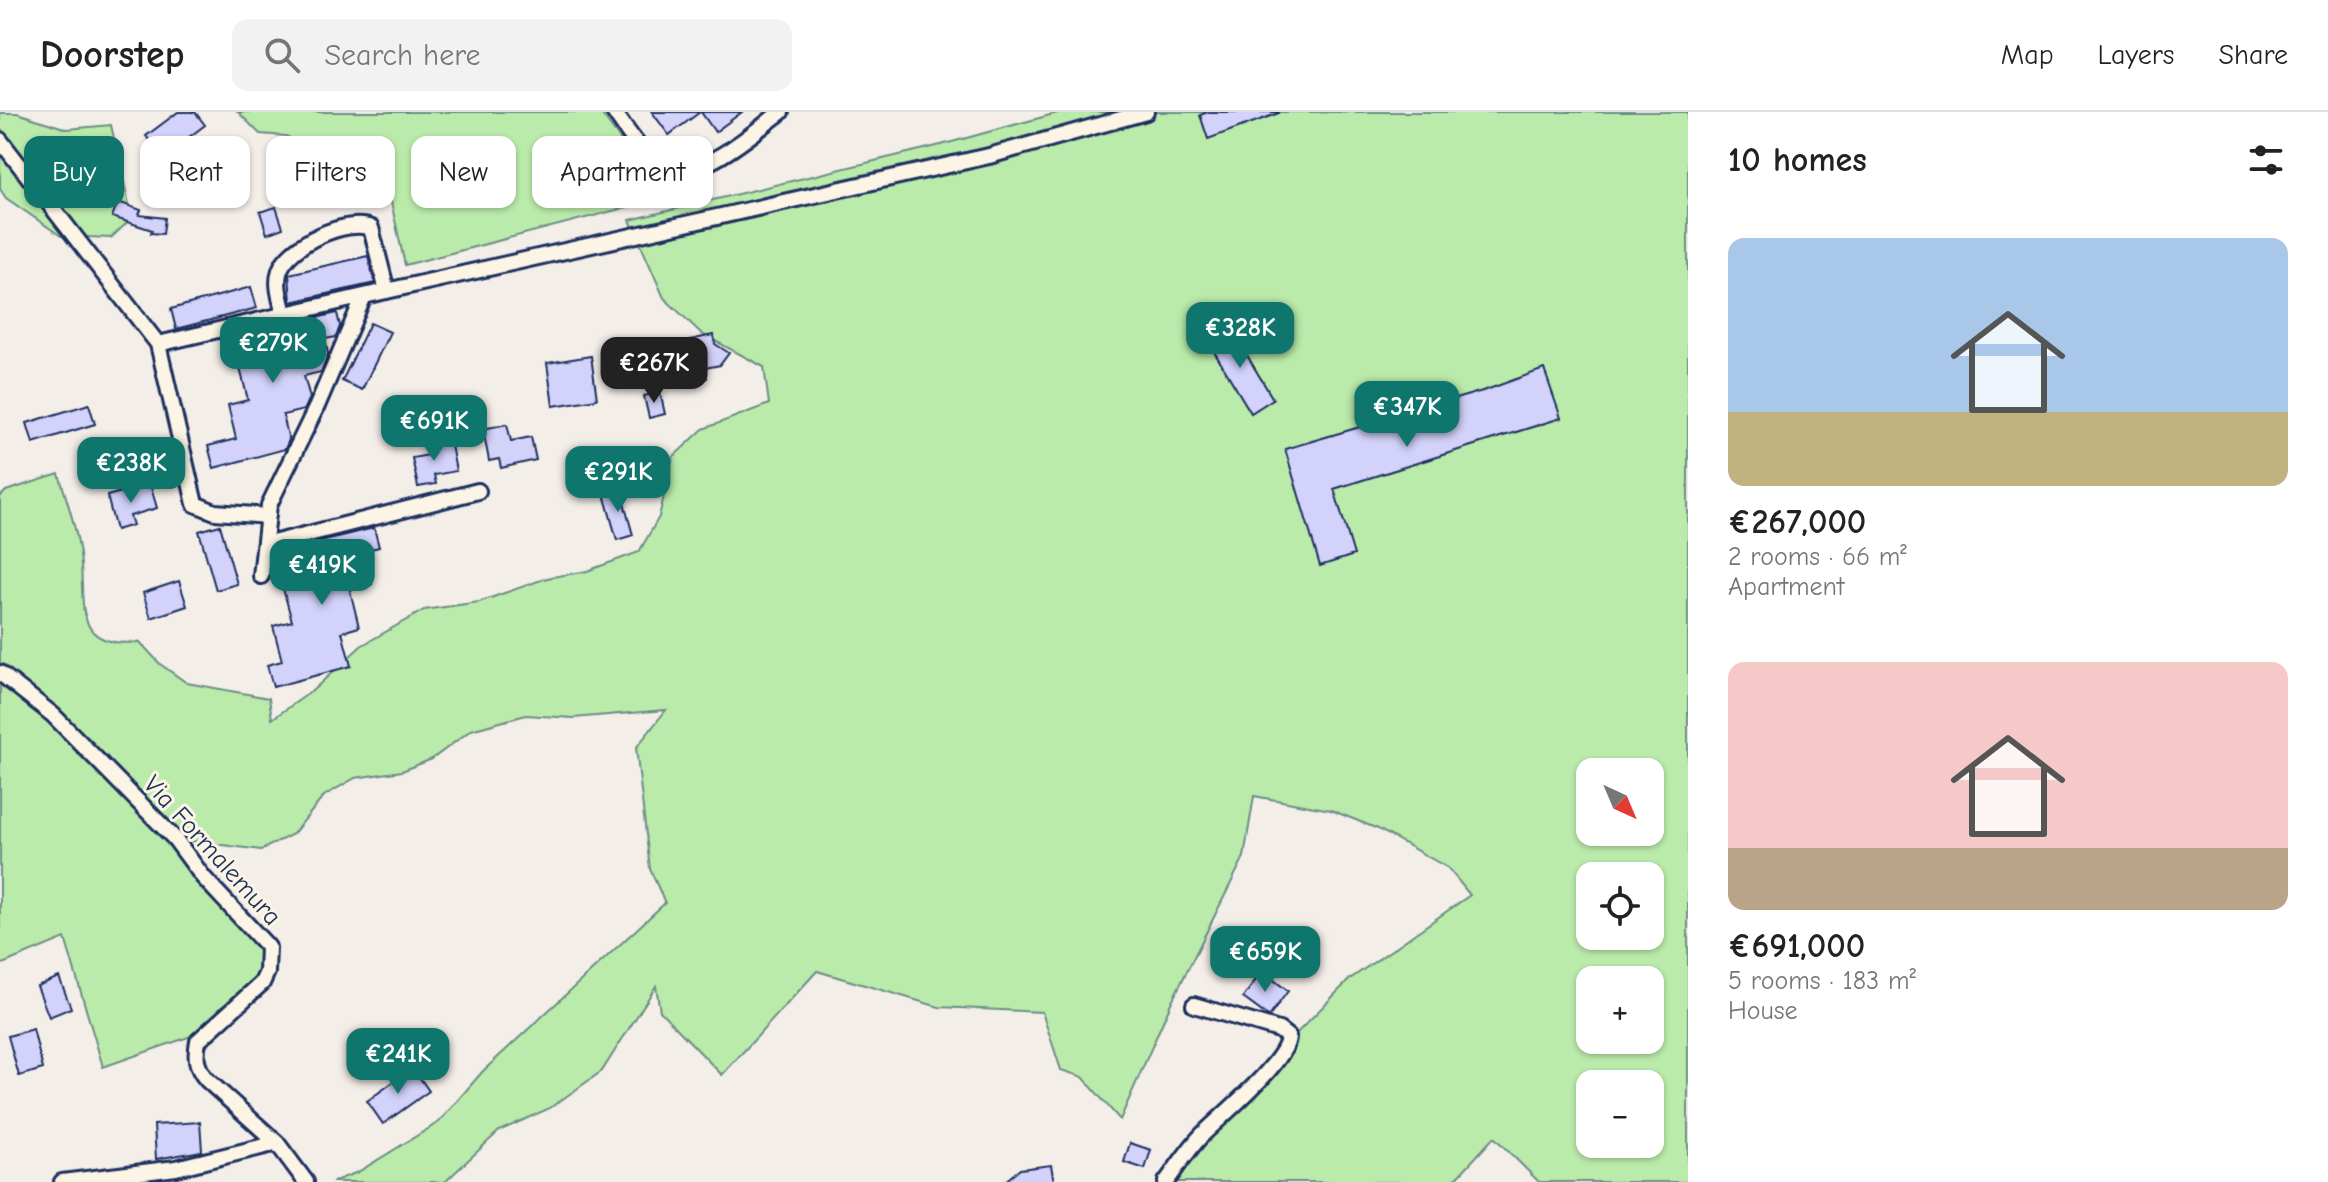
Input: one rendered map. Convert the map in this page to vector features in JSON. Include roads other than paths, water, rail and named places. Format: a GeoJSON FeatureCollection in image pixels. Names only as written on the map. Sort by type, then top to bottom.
{"type":"FeatureCollection","features":[{"type":"Feature","properties":{"kind":"street"},"geometry":{"type":"LineString","coordinates":[[614,112],[654,160],[664,167],[683,170],[714,159],[781,112]]}},
{"type":"Feature","properties":{"kind":"street"},"geometry":{"type":"LineString","coordinates":[[158,344],[989,156],[1146,112]]}},
{"type":"Feature","properties":{"kind":"street"},"geometry":{"type":"LineString","coordinates":[[0,140],[158,344],[195,504],[215,512],[268,516]]}},
{"type":"Feature","properties":{"kind":"street"},"geometry":{"type":"LineString","coordinates":[[284,314],[278,285],[280,270],[289,256],[301,244],[326,233],[363,224],[371,228],[374,236],[387,291]]}},
{"type":"Feature","properties":{"kind":"street"},"geometry":{"type":"LineString","coordinates":[[261,576],[269,505],[317,406],[364,296]]}},
{"type":"Feature","properties":{"kind":"street"},"geometry":{"type":"LineString","coordinates":[[265,545],[478,491]]}},
{"type":"Feature","properties":{"kind":"street","name":"Via Formalemura"},"geometry":{"type":"LineString","coordinates":[[0,673],[53,715],[175,839],[229,907],[265,941],[269,958],[262,983],[198,1041],[198,1071],[277,1143],[306,1182]]}},
{"type":"Feature","properties":{"kind":"street"},"geometry":{"type":"LineString","coordinates":[[1166,1182],[1199,1138],[1246,1094],[1278,1059],[1288,1042],[1279,1030],[1194,1005]]}},
{"type":"Feature","properties":{"kind":"street"},"geometry":{"type":"LineString","coordinates":[[62,1182],[176,1168],[277,1143]]}}]}
